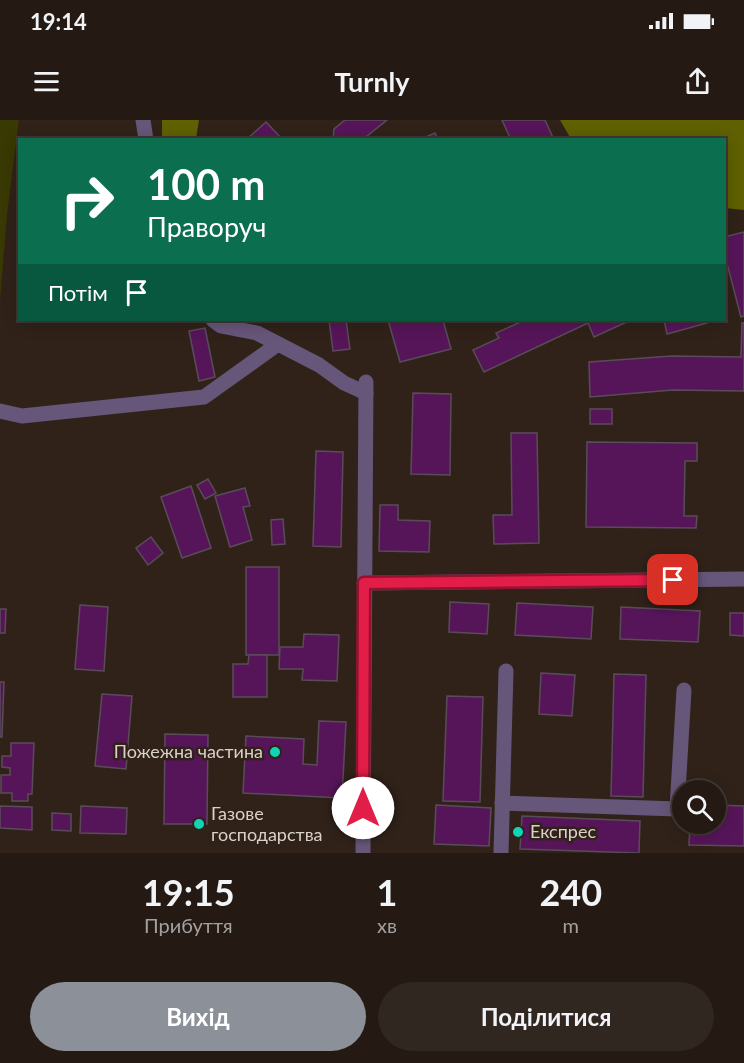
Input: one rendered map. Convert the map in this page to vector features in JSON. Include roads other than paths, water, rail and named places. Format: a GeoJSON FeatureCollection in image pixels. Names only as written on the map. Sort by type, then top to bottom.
{"type":"FeatureCollection","features":[{"type":"Feature","properties":{"kind":"street"},"geometry":{"type":"LineString","coordinates":[[143,120],[146,138]]}},
{"type":"Feature","properties":{"kind":"street"},"geometry":{"type":"LineString","coordinates":[[214,321],[221,326],[257,333],[319,365],[344,383],[366,388],[363,853]]}},
{"type":"Feature","properties":{"kind":"street"},"geometry":{"type":"LineString","coordinates":[[0,411],[22,416],[204,397],[278,344]]}},
{"type":"Feature","properties":{"kind":"street"},"geometry":{"type":"LineString","coordinates":[[364,583],[744,579]]}},
{"type":"Feature","properties":{"kind":"street"},"geometry":{"type":"LineString","coordinates":[[501,853],[506,671]]}},
{"type":"Feature","properties":{"kind":"street"},"geometry":{"type":"LineString","coordinates":[[502,803],[677,809],[684,690]]}},
{"type":"Feature","properties":{"kind":"place","name":"Пожежна частина"},"geometry":{"type":"Point","coordinates":[275,752]}},
{"type":"Feature","properties":{"kind":"place","name":"Газове господарства"},"geometry":{"type":"Point","coordinates":[199,824]}},
{"type":"Feature","properties":{"kind":"place","name":"Експрес"},"geometry":{"type":"Point","coordinates":[518,832]}}]}
